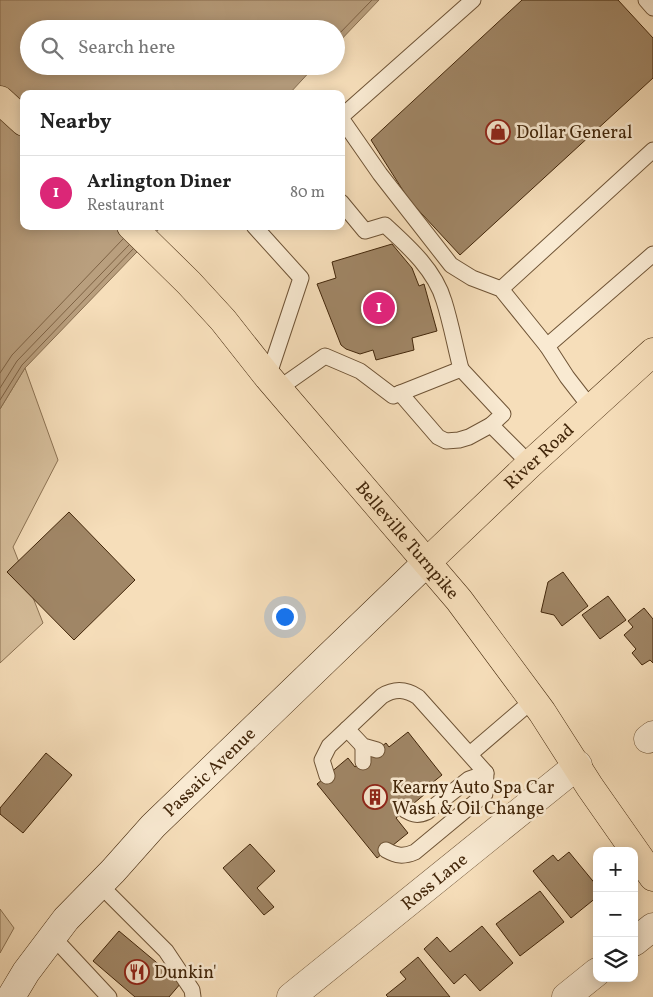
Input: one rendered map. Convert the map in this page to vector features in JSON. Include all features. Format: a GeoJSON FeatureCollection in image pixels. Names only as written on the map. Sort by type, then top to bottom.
{"type":"FeatureCollection","features":[{"type":"Feature","properties":{"kind":"main road"},"geometry":{"type":"LineString","coordinates":[[0,100],[20,118]]}},
{"type":"Feature","properties":{"kind":"main road","name":"Belleville Turnpike"},"geometry":{"type":"LineString","coordinates":[[136,230],[223,320],[273,382],[459,600],[533,700],[578,765],[590,787],[653,877]]}},
{"type":"Feature","properties":{"kind":"main road","name":"River Road"},"geometry":{"type":"LineString","coordinates":[[427,562],[530,464],[653,352]]}},
{"type":"Feature","properties":{"kind":"main road","name":"Passaic Avenue"},"geometry":{"type":"LineString","coordinates":[[11,997],[26,972],[66,918],[153,826],[427,562]]}},
{"type":"Feature","properties":{"kind":"main road","name":"Ross Lane"},"geometry":{"type":"LineString","coordinates":[[291,997],[578,765]]}},
{"type":"Feature","properties":{"kind":"main road"},"geometry":{"type":"LineString","coordinates":[[638,939],[653,927]]}},
{"type":"Feature","properties":{"kind":"main road"},"geometry":{"type":"LineString","coordinates":[[566,997],[593,975]]}},
{"type":"Feature","properties":{"kind":"lane"},"geometry":{"type":"LineString","coordinates":[[345,113],[473,0]]}},
{"type":"Feature","properties":{"kind":"lane"},"geometry":{"type":"LineString","coordinates":[[646,0],[653,8]]}},
{"type":"Feature","properties":{"kind":"lane"},"geometry":{"type":"LineString","coordinates":[[345,123],[380,174],[451,265],[472,278],[501,289],[547,346],[567,377],[591,408]]}},
{"type":"Feature","properties":{"kind":"lane"},"geometry":{"type":"LineString","coordinates":[[501,289],[653,150]]}},
{"type":"Feature","properties":{"kind":"lane"},"geometry":{"type":"LineString","coordinates":[[345,207],[365,231],[385,225],[412,249],[431,275],[444,299],[460,369],[503,412],[501,417],[491,424],[450,442],[438,437],[400,393]]}},
{"type":"Feature","properties":{"kind":"lane"},"geometry":{"type":"LineString","coordinates":[[258,230],[301,278],[273,382]]}},
{"type":"Feature","properties":{"kind":"lane"},"geometry":{"type":"LineString","coordinates":[[547,346],[653,254]]}},
{"type":"Feature","properties":{"kind":"lane"},"geometry":{"type":"LineString","coordinates":[[273,382],[325,356],[360,370],[393,396],[460,369]]}},
{"type":"Feature","properties":{"kind":"lane"},"geometry":{"type":"LineString","coordinates":[[491,424],[530,464]]}},
{"type":"Feature","properties":{"kind":"lane"},"geometry":{"type":"LineString","coordinates":[[327,776],[322,760],[329,746],[387,692],[400,690],[410,692],[418,697],[486,773],[485,794],[415,852],[404,857],[386,850]]}},
{"type":"Feature","properties":{"kind":"lane"},"geometry":{"type":"LineString","coordinates":[[470,754],[533,700]]}},
{"type":"Feature","properties":{"kind":"lane"},"geometry":{"type":"LineString","coordinates":[[346,729],[370,748],[363,762]]}},
{"type":"Feature","properties":{"kind":"lane"},"geometry":{"type":"LineString","coordinates":[[405,810],[414,815],[421,815],[422,806],[469,779],[486,773]]}},
{"type":"Feature","properties":{"kind":"lane"},"geometry":{"type":"LineString","coordinates":[[100,884],[166,951],[192,990],[193,997]]}},
{"type":"Feature","properties":{"kind":"lane"},"geometry":{"type":"LineString","coordinates":[[53,937],[109,997]]}},
{"type":"Feature","properties":{"kind":"shaded area"},"geometry":{"type":"Polygon","coordinates":[[[25,368],[58,460],[13,547],[43,623],[0,663],[0,409],[25,368]]]}},
{"type":"Feature","properties":{"kind":"shaded area"},"geometry":{"type":"Polygon","coordinates":[[[0,909],[14,928],[0,953],[0,909]]]}},
{"type":"Feature","properties":{"kind":"water"},"geometry":{"type":"Polygon","coordinates":[[[0,0],[379,0],[345,36],[345,20],[20,20],[20,75],[307,75],[293,90],[20,90],[20,230],[158,230],[25,368],[0,409],[0,0]]]}},
{"type":"Feature","properties":{"kind":"building"},"geometry":{"type":"Polygon","coordinates":[[[522,0],[618,0],[653,38],[653,78],[460,255],[409,200],[371,140],[522,0]]]}},
{"type":"Feature","properties":{"kind":"building"},"geometry":{"type":"Polygon","coordinates":[[[392,244],[412,268],[419,286],[424,284],[437,331],[412,338],[414,350],[376,360],[373,350],[360,354],[341,345],[317,284],[336,278],[332,262],[392,244]]]}},
{"type":"Feature","properties":{"kind":"building"},"geometry":{"type":"Polygon","coordinates":[[[69,512],[135,580],[74,640],[7,572],[69,512]]]}},
{"type":"Feature","properties":{"kind":"building"},"geometry":{"type":"Polygon","coordinates":[[[563,572],[588,606],[562,626],[554,615],[541,612],[548,582],[563,572]]]}},
{"type":"Feature","properties":{"kind":"building"},"geometry":{"type":"Polygon","coordinates":[[[608,596],[626,620],[600,639],[582,615],[608,596]]]}},
{"type":"Feature","properties":{"kind":"building"},"geometry":{"type":"Polygon","coordinates":[[[644,608],[653,619],[653,663],[650,660],[642,665],[632,653],[636,649],[624,635],[633,627],[628,621],[644,608]]]}},
{"type":"Feature","properties":{"kind":"building","name":"Kearny Auto Spa Car Wash & Oil Change"},"geometry":{"type":"Polygon","coordinates":[[[408,732],[442,775],[422,791],[425,794],[396,818],[408,833],[377,858],[317,784],[348,758],[355,767],[386,743],[389,747],[408,732]]]}},
{"type":"Feature","properties":{"kind":"building"},"geometry":{"type":"Polygon","coordinates":[[[46,753],[72,775],[23,833],[0,814],[0,808],[46,753]]]}},
{"type":"Feature","properties":{"kind":"building"},"geometry":{"type":"Polygon","coordinates":[[[250,844],[275,871],[257,888],[274,907],[264,915],[223,868],[250,844]]]}},
{"type":"Feature","properties":{"kind":"building"},"geometry":{"type":"Polygon","coordinates":[[[569,852],[593,881],[593,900],[571,918],[533,871],[553,855],[558,861],[569,852]]]}},
{"type":"Feature","properties":{"kind":"building"},"geometry":{"type":"Polygon","coordinates":[[[540,891],[564,922],[520,956],[496,924],[540,891]]]}},
{"type":"Feature","properties":{"kind":"building"},"geometry":{"type":"Polygon","coordinates":[[[482,926],[513,963],[480,991],[465,974],[454,984],[424,949],[437,937],[450,952],[482,926]]]}},
{"type":"Feature","properties":{"kind":"building","name":"Dunkin'"},"geometry":{"type":"Polygon","coordinates":[[[119,931],[181,983],[169,997],[135,997],[93,961],[119,931]]]}},
{"type":"Feature","properties":{"kind":"building"},"geometry":{"type":"Polygon","coordinates":[[[418,957],[450,997],[388,997],[386,995],[406,979],[400,972],[418,957]]]}},
{"type":"Feature","properties":{"kind":"place","name":"Dollar General"},"geometry":{"type":"Point","coordinates":[498,132]}},
{"type":"Feature","properties":{"kind":"place","name":"Arlington Diner"},"geometry":{"type":"Point","coordinates":[379,308]}},
{"type":"Feature","properties":{"kind":"place","name":"Kearny Auto Spa Car Wash & Oil Change"},"geometry":{"type":"Point","coordinates":[375,797]}},
{"type":"Feature","properties":{"kind":"place","name":"Dunkin'"},"geometry":{"type":"Point","coordinates":[137,972]}}]}
